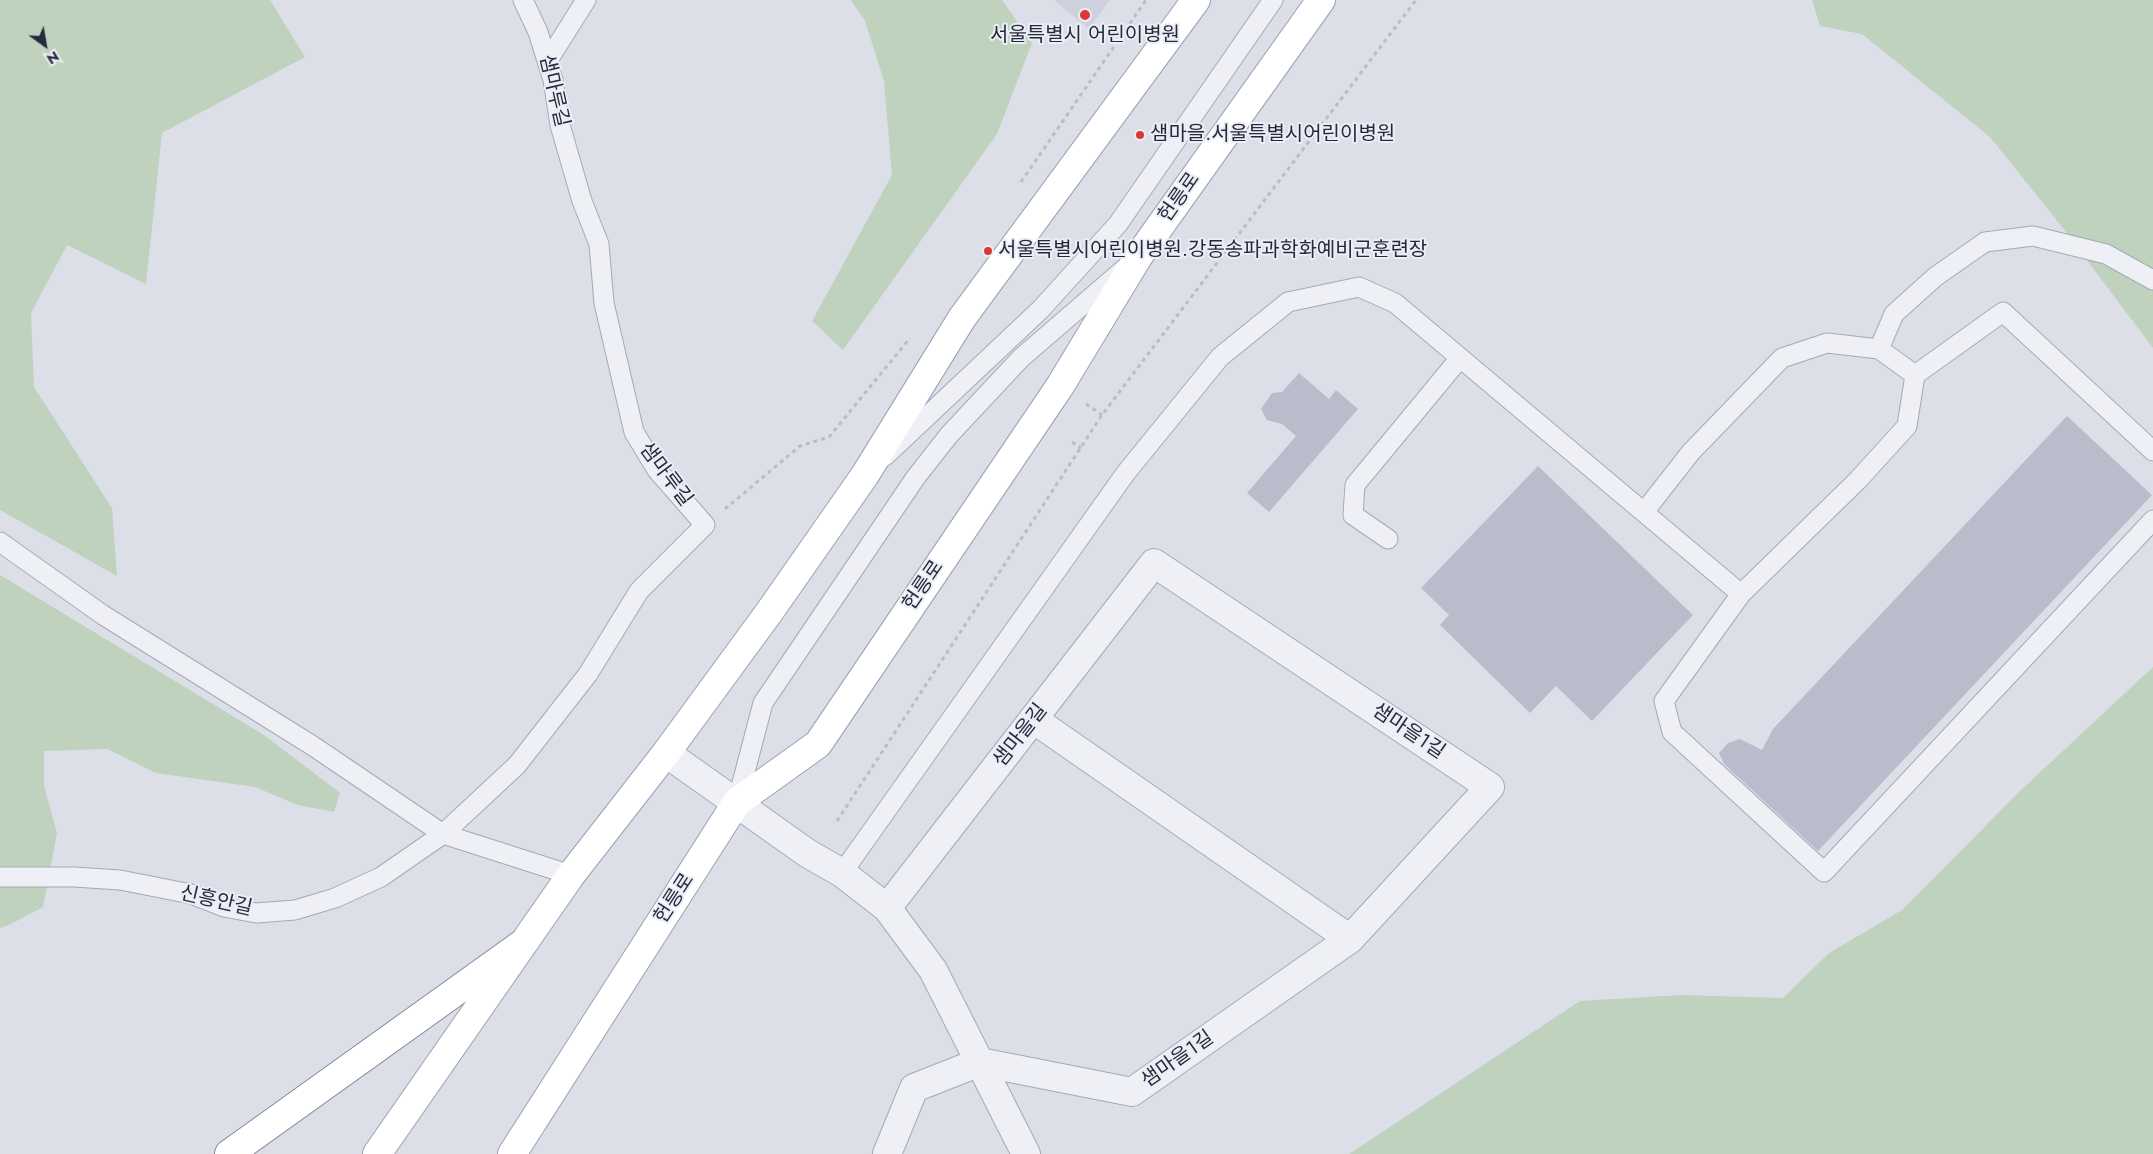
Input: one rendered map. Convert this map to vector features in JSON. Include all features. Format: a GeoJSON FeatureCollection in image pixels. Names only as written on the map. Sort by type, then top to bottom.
{"type":"FeatureCollection","features":[{"type":"Feature","properties":{"kind":"main road"},"geometry":{"type":"LineString","coordinates":[[377,1154],[571,874],[666,753],[770,611],[865,475],[962,318],[1196,0]]}},
{"type":"Feature","properties":{"kind":"main road","name":"헌릉로"},"geometry":{"type":"LineString","coordinates":[[512,1154],[737,802],[818,744],[1060,386],[1138,257],[1321,0]]}},
{"type":"Feature","properties":{"kind":"main road"},"geometry":{"type":"LineString","coordinates":[[229,1154],[522,944]]}},
{"type":"Feature","properties":{"kind":"street","name":"샘마을길"},"geometry":{"type":"LineString","coordinates":[[887,908],[1154,563]]}},
{"type":"Feature","properties":{"kind":"street","name":"샘마을1길"},"geometry":{"type":"LineString","coordinates":[[980,1062],[1132,1092],[1350,939],[1490,787],[1154,563]]}},
{"type":"Feature","properties":{"kind":"street"},"geometry":{"type":"LineString","coordinates":[[1034,719],[1350,939]]}},
{"type":"Feature","properties":{"kind":"street"},"geometry":{"type":"LineString","coordinates":[[666,753],[807,853],[842,873],[887,908],[933,970],[1026,1154]]}},
{"type":"Feature","properties":{"kind":"street"},"geometry":{"type":"LineString","coordinates":[[886,1154],[914,1088],[980,1062]]}},
{"type":"Feature","properties":{"kind":"lane","name":"샘마루길"},"geometry":{"type":"LineString","coordinates":[[443,834],[517,765],[588,674],[639,591],[705,525],[657,470],[634,432],[604,302],[599,244],[582,201],[563,135],[548,62],[538,32],[523,0]]}},
{"type":"Feature","properties":{"kind":"lane"},"geometry":{"type":"LineString","coordinates":[[548,62],[586,0]]}},
{"type":"Feature","properties":{"kind":"lane"},"geometry":{"type":"LineString","coordinates":[[865,475],[1041,309],[1118,224],[1273,0]]}},
{"type":"Feature","properties":{"kind":"lane"},"geometry":{"type":"LineString","coordinates":[[1879,348],[1894,314],[1935,277],[1985,242],[2032,236],[2106,254],[2153,280]]}},
{"type":"Feature","properties":{"kind":"lane"},"geometry":{"type":"LineString","coordinates":[[737,802],[763,703],[916,477],[950,435],[1022,358],[1138,257]]}},
{"type":"Feature","properties":{"kind":"lane"},"geometry":{"type":"LineString","coordinates":[[842,873],[1125,474],[1220,357],[1288,302],[1358,287],[1396,303],[1741,594]]}},
{"type":"Feature","properties":{"kind":"lane"},"geometry":{"type":"LineString","coordinates":[[2153,451],[2003,312],[1915,375],[1907,426],[1858,480],[1741,594],[1664,701],[1672,732],[1824,872],[2153,520]]}},
{"type":"Feature","properties":{"kind":"lane"},"geometry":{"type":"LineString","coordinates":[[1644,512],[1691,452],[1782,358],[1827,344],[1879,348],[1915,375]]}},
{"type":"Feature","properties":{"kind":"lane"},"geometry":{"type":"LineString","coordinates":[[1388,538],[1353,515],[1355,485],[1460,358]]}},
{"type":"Feature","properties":{"kind":"lane"},"geometry":{"type":"LineString","coordinates":[[0,542],[103,615],[313,746],[443,834],[571,874]]}},
{"type":"Feature","properties":{"kind":"lane","name":"신흥안길"},"geometry":{"type":"LineString","coordinates":[[0,877],[65,877],[120,880],[191,894],[232,909],[256,913],[295,910],[335,898],[381,877],[443,834]]}},
{"type":"Feature","properties":{"kind":"path"},"geometry":{"type":"LineString","coordinates":[[1019,184],[1146,0]]}},
{"type":"Feature","properties":{"kind":"path"},"geometry":{"type":"LineString","coordinates":[[837,821],[1102,415],[1416,0]]}},
{"type":"Feature","properties":{"kind":"path"},"geometry":{"type":"LineString","coordinates":[[705,525],[800,446],[829,437],[915,333]]}},
{"type":"Feature","properties":{"kind":"path"},"geometry":{"type":"LineString","coordinates":[[1072,442],[1082,448]]}},
{"type":"Feature","properties":{"kind":"shaded area","name":"서울특별시 어린이병원"},"geometry":{"type":"Polygon","coordinates":[[[1054,0],[1110,0],[1089,29],[1054,0]]]}},
{"type":"Feature","properties":{"kind":"green space"},"geometry":{"type":"Polygon","coordinates":[[[0,0],[270,0],[305,57],[162,133],[146,284],[67,245],[31,313],[34,387],[112,508],[117,576],[0,510],[0,0]]]}},
{"type":"Feature","properties":{"kind":"green space"},"geometry":{"type":"Polygon","coordinates":[[[851,0],[1002,0],[1032,43],[997,134],[843,350],[812,321],[892,175],[884,81],[865,21],[851,0]]]}},
{"type":"Feature","properties":{"kind":"green space"},"geometry":{"type":"Polygon","coordinates":[[[1812,0],[2153,0],[2153,348],[2059,223],[1990,137],[1862,34],[1820,26],[1812,0]]]}},
{"type":"Feature","properties":{"kind":"green space"},"geometry":{"type":"Polygon","coordinates":[[[0,575],[264,735],[340,793],[334,812],[298,805],[255,787],[156,773],[107,749],[44,751],[44,786],[57,833],[43,907],[0,928],[0,575]]]}},
{"type":"Feature","properties":{"kind":"green space"},"geometry":{"type":"Polygon","coordinates":[[[2153,667],[2153,1154],[1349,1154],[1580,1001],[1681,995],[1783,998],[1829,953],[1902,910],[2021,790],[2153,667]]]}},
{"type":"Feature","properties":{"kind":"building"},"geometry":{"type":"Polygon","coordinates":[[[1299,373],[1329,399],[1336,390],[1358,409],[1269,512],[1247,493],[1296,436],[1282,424],[1267,420],[1261,409],[1272,393],[1282,392],[1299,373]]]}},
{"type":"Feature","properties":{"kind":"building"},"geometry":{"type":"Polygon","coordinates":[[[2067,416],[2152,495],[1818,851],[1724,764],[1719,753],[1728,743],[1740,739],[1762,750],[1773,729],[2067,416]]]}},
{"type":"Feature","properties":{"kind":"building"},"geometry":{"type":"Polygon","coordinates":[[[1538,466],[1693,615],[1592,721],[1556,686],[1530,713],[1440,625],[1449,615],[1421,588],[1538,466]]]}},
{"type":"Feature","properties":{"kind":"place","name":"서울특별시 어린이병원"},"geometry":{"type":"Point","coordinates":[1085,15]}},
{"type":"Feature","properties":{"kind":"place","name":"샘마을.서울특별시어린이병원"},"geometry":{"type":"Point","coordinates":[1140,135]}},
{"type":"Feature","properties":{"kind":"place","name":"서울특별시어린이병원.강동송파과학화예비군훈련장"},"geometry":{"type":"Point","coordinates":[988,251]}}]}
